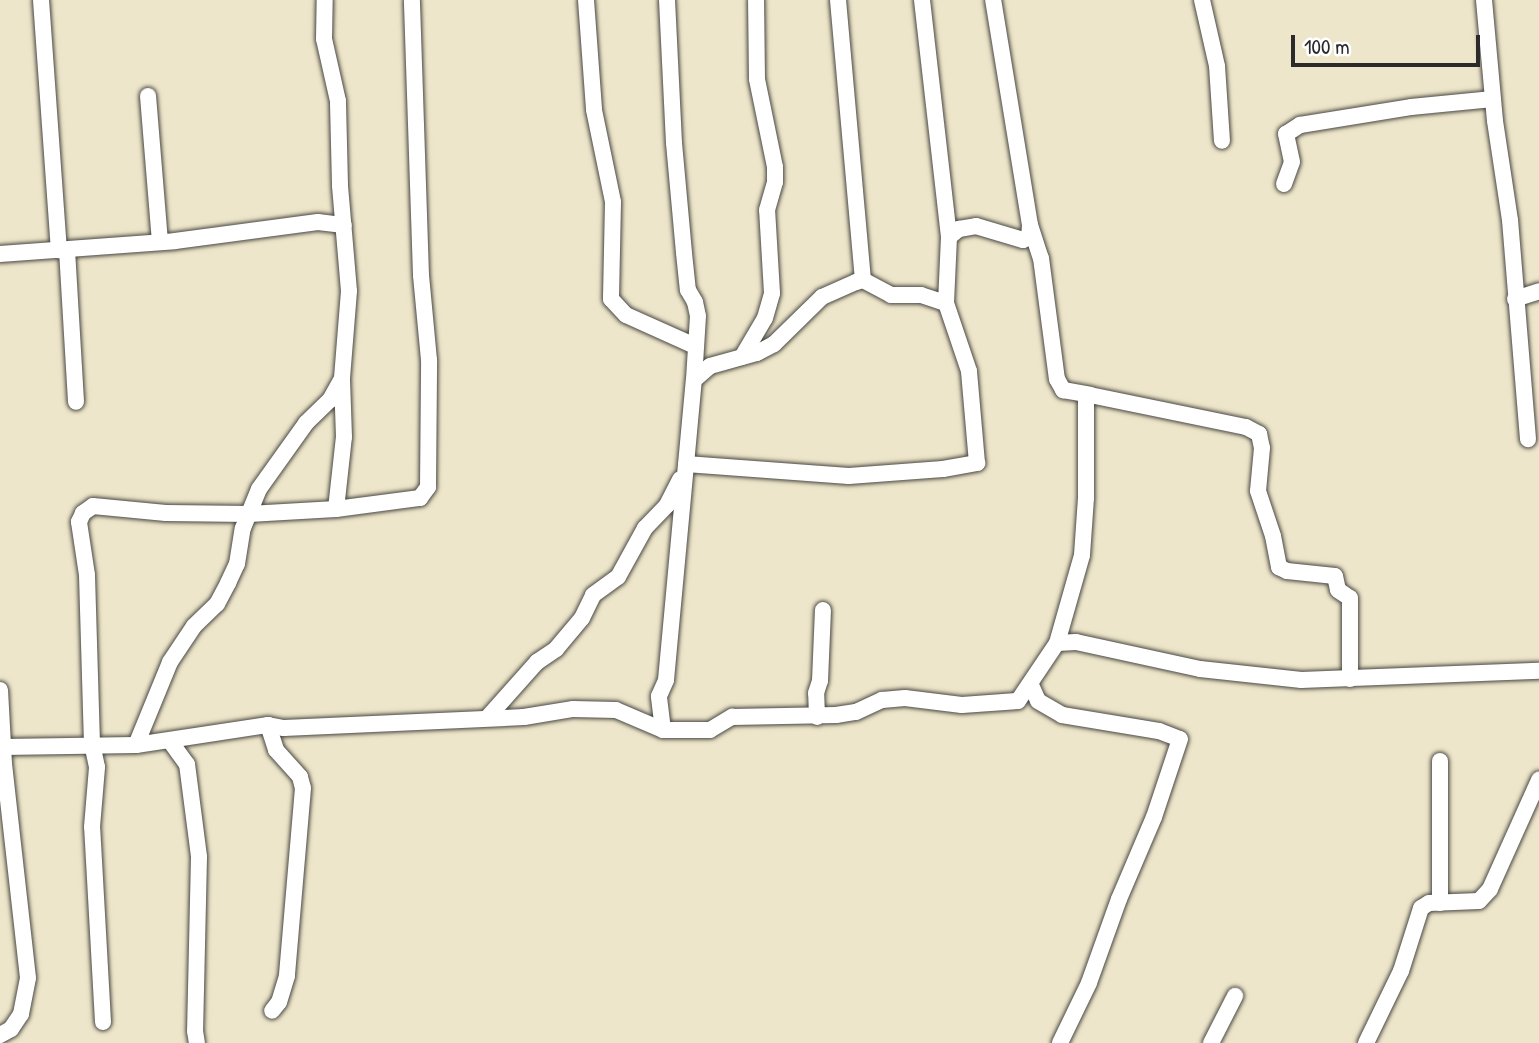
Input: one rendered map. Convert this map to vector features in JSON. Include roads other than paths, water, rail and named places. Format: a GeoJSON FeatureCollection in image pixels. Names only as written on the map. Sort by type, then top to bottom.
{"type":"FeatureCollection","features":[{"type":"Feature","properties":{"kind":"street"},"geometry":{"type":"LineString","coordinates":[[41,0],[76,402]]}},
{"type":"Feature","properties":{"kind":"street"},"geometry":{"type":"LineString","coordinates":[[325,0],[324,39],[338,101],[349,291],[342,378],[344,437],[335,509]]}},
{"type":"Feature","properties":{"kind":"street"},"geometry":{"type":"LineString","coordinates":[[103,1022],[92,827],[97,779],[93,748],[87,575],[79,522],[82,513],[93,506],[166,513],[250,514],[335,509],[420,498],[428,487],[429,360],[421,275],[412,0]]}},
{"type":"Feature","properties":{"kind":"street"},"geometry":{"type":"LineString","coordinates":[[586,0],[594,110],[613,202],[611,299],[626,315],[695,346]]}},
{"type":"Feature","properties":{"kind":"street"},"geometry":{"type":"LineString","coordinates":[[663,730],[659,696],[666,680],[698,316],[695,302],[688,290],[674,143],[667,0]]}},
{"type":"Feature","properties":{"kind":"street"},"geometry":{"type":"LineString","coordinates":[[742,357],[765,318],[772,293],[767,210],[775,181],[775,167],[757,79],[756,0]]}},
{"type":"Feature","properties":{"kind":"street"},"geometry":{"type":"LineString","coordinates":[[838,0],[863,280]]}},
{"type":"Feature","properties":{"kind":"street"},"geometry":{"type":"LineString","coordinates":[[686,464],[849,475],[943,469],[976,463],[969,370],[946,303],[949,237],[922,0]]}},
{"type":"Feature","properties":{"kind":"street"},"geometry":{"type":"LineString","coordinates":[[993,0],[1030,225],[1041,258],[1056,379],[1063,390],[1246,427],[1259,434],[1262,448],[1258,491],[1273,536],[1279,567],[1287,571],[1335,576],[1338,590],[1350,598],[1350,679]]}},
{"type":"Feature","properties":{"kind":"street"},"geometry":{"type":"LineString","coordinates":[[1202,0],[1217,66],[1222,141]]}},
{"type":"Feature","properties":{"kind":"street"},"geometry":{"type":"LineString","coordinates":[[1484,0],[1493,99],[1510,220],[1515,299],[1532,379],[1528,439]]}},
{"type":"Feature","properties":{"kind":"street"},"geometry":{"type":"LineString","coordinates":[[148,96],[160,242]]}},
{"type":"Feature","properties":{"kind":"street"},"geometry":{"type":"LineString","coordinates":[[1284,184],[1292,162],[1286,134],[1300,125],[1411,107],[1493,99]]}},
{"type":"Feature","properties":{"kind":"street"},"geometry":{"type":"LineString","coordinates":[[0,254],[160,242],[318,222],[344,225]]}},
{"type":"Feature","properties":{"kind":"street"},"geometry":{"type":"LineString","coordinates":[[949,237],[959,229],[976,226],[1027,240],[1030,225]]}},
{"type":"Feature","properties":{"kind":"street"},"geometry":{"type":"LineString","coordinates":[[694,380],[710,366],[757,353],[782,339],[821,297],[863,280]]}},
{"type":"Feature","properties":{"kind":"street"},"geometry":{"type":"LineString","coordinates":[[863,280],[891,295],[921,295],[946,303]]}},
{"type":"Feature","properties":{"kind":"street"},"geometry":{"type":"LineString","coordinates":[[1515,299],[1539,291]]}},
{"type":"Feature","properties":{"kind":"street"},"geometry":{"type":"LineString","coordinates":[[136,745],[170,662],[194,626],[217,604],[229,583],[237,564],[243,528],[262,485],[306,423],[330,400],[342,378]]}},
{"type":"Feature","properties":{"kind":"street"},"geometry":{"type":"LineString","coordinates":[[1018,701],[1058,643],[1082,555],[1086,498],[1086,402],[1090,396]]}},
{"type":"Feature","properties":{"kind":"street"},"geometry":{"type":"LineString","coordinates":[[488,717],[537,662],[556,649],[582,618],[593,595],[618,577],[645,528],[667,505],[686,464]]}},
{"type":"Feature","properties":{"kind":"street"},"geometry":{"type":"LineString","coordinates":[[817,717],[816,693],[820,681],[823,610]]}},
{"type":"Feature","properties":{"kind":"street"},"geometry":{"type":"LineString","coordinates":[[1058,643],[1076,642],[1200,669],[1301,680],[1539,671]]}},
{"type":"Feature","properties":{"kind":"street"},"geometry":{"type":"LineString","coordinates":[[1031,685],[1038,701],[1047,708],[1073,718],[1176,735],[1180,745],[1089,983],[1060,1043]]}},
{"type":"Feature","properties":{"kind":"street"},"geometry":{"type":"LineString","coordinates":[[0,690],[3,747],[28,978],[21,1014],[11,1029],[0,1035]]}},
{"type":"Feature","properties":{"kind":"street"},"geometry":{"type":"LineString","coordinates":[[3,747],[93,748],[170,741],[268,726],[284,728],[524,717],[573,709],[616,710],[663,730],[710,730],[732,717],[817,717],[856,712],[881,700],[905,698],[962,705],[1038,701]]}},
{"type":"Feature","properties":{"kind":"street"},"geometry":{"type":"LineString","coordinates":[[268,726],[276,750],[300,777],[303,788],[287,976],[279,1002],[272,1011]]}},
{"type":"Feature","properties":{"kind":"street"},"geometry":{"type":"LineString","coordinates":[[170,741],[187,764],[199,858],[195,1031],[197,1043]]}},
{"type":"Feature","properties":{"kind":"street"},"geometry":{"type":"LineString","coordinates":[[1440,761],[1440,903]]}},
{"type":"Feature","properties":{"kind":"street"},"geometry":{"type":"LineString","coordinates":[[1366,1043],[1401,971],[1421,908],[1429,903],[1479,901],[1490,889],[1539,780]]}},
{"type":"Feature","properties":{"kind":"street"},"geometry":{"type":"LineString","coordinates":[[1211,1043],[1235,996]]}}]}
